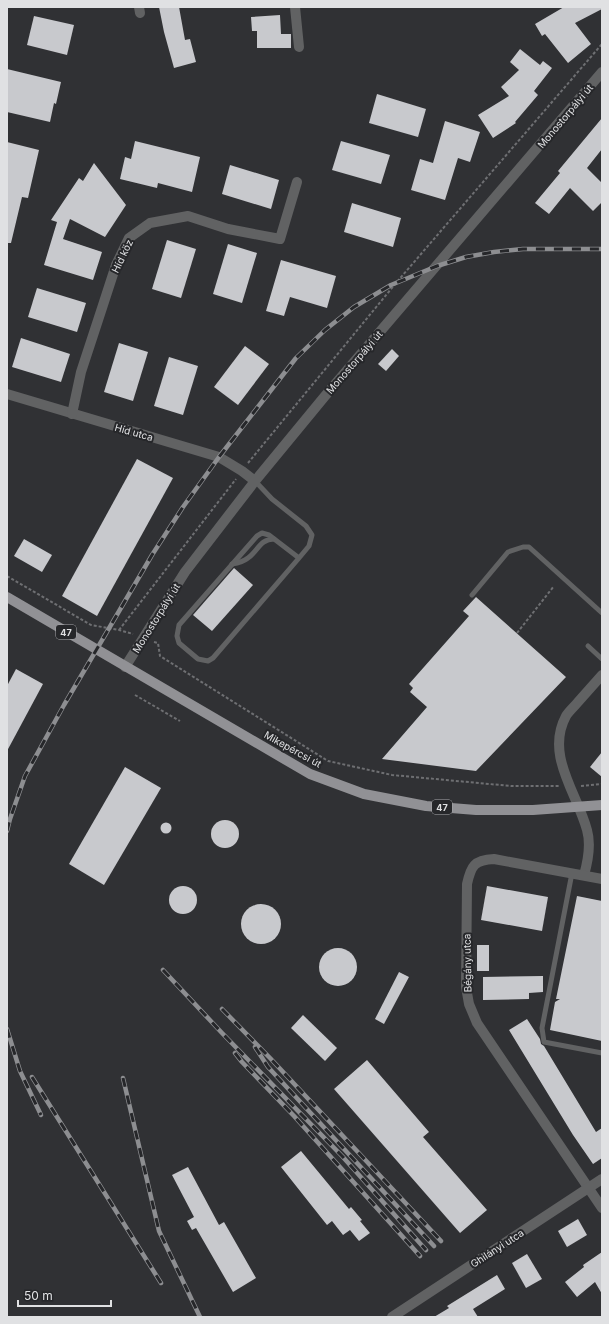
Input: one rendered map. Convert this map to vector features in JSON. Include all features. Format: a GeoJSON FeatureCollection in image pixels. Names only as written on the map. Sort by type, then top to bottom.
{"type":"FeatureCollection","features":[{"type":"Feature","properties":{"kind":"main road","name":"Mikepércsi út"},"geometry":{"type":"LineString","coordinates":[[7,597],[310,774],[364,794],[426,806],[476,810],[533,810],[602,806]]}},
{"type":"Feature","properties":{"kind":"street"},"geometry":{"type":"LineString","coordinates":[[295,7],[299,47]]}},
{"type":"Feature","properties":{"kind":"street","name":"Monostorpályi út"},"geometry":{"type":"LineString","coordinates":[[125,667],[185,572],[255,481],[325,396],[602,72]]}},
{"type":"Feature","properties":{"kind":"street","name":"Híd köz"},"geometry":{"type":"LineString","coordinates":[[72,414],[82,372],[103,305],[116,265],[129,238],[150,223],[188,216],[228,229],[280,239],[297,182]]}},
{"type":"Feature","properties":{"kind":"street","name":"Híd utca"},"geometry":{"type":"LineString","coordinates":[[7,394],[219,457],[242,470],[255,481]]}},
{"type":"Feature","properties":{"kind":"street"},"geometry":{"type":"LineString","coordinates":[[584,875],[589,859],[587,831],[569,786],[559,754],[559,738],[566,715],[602,675]]}},
{"type":"Feature","properties":{"kind":"street","name":"Bégány utca"},"geometry":{"type":"LineString","coordinates":[[602,879],[494,859],[475,863],[470,870],[467,884],[466,987],[469,1004],[477,1023],[602,1208]]}},
{"type":"Feature","properties":{"kind":"street","name":"Ghilányi utca"},"geometry":{"type":"LineString","coordinates":[[392,1317],[602,1179]]}},
{"type":"Feature","properties":{"kind":"lane"},"geometry":{"type":"LineString","coordinates":[[255,481],[272,500],[306,526],[312,535],[310,546],[213,658],[208,661],[198,659],[180,643],[177,636],[179,625],[257,536],[262,533],[269,535],[299,558]]}},
{"type":"Feature","properties":{"kind":"lane"},"geometry":{"type":"LineString","coordinates":[[232,564],[244,561],[249,558],[264,541],[274,539]]}},
{"type":"Feature","properties":{"kind":"lane"},"geometry":{"type":"LineString","coordinates":[[472,594],[508,552],[522,546],[529,547],[602,613]]}},
{"type":"Feature","properties":{"kind":"lane"},"geometry":{"type":"LineString","coordinates":[[588,646],[602,659]]}},
{"type":"Feature","properties":{"kind":"lane"},"geometry":{"type":"LineString","coordinates":[[572,873],[542,1028],[544,1042],[602,1053]]}},
{"type":"Feature","properties":{"kind":"path"},"geometry":{"type":"LineString","coordinates":[[119,630],[242,470],[396,283],[602,44]]}},
{"type":"Feature","properties":{"kind":"path"},"geometry":{"type":"LineString","coordinates":[[7,576],[91,625],[119,630],[158,643],[160,656],[328,761],[392,775],[511,786],[569,786],[602,784]]}},
{"type":"Feature","properties":{"kind":"path"},"geometry":{"type":"LineString","coordinates":[[517,633],[554,586]]}},
{"type":"Feature","properties":{"kind":"path"},"geometry":{"type":"LineString","coordinates":[[135,695],[180,721]]}},
{"type":"Feature","properties":{"kind":"building"},"geometry":{"type":"Polygon","coordinates":[[[159,7],[179,7],[185,40],[190,39],[196,62],[174,68],[159,7]]]}},
{"type":"Feature","properties":{"kind":"building"},"geometry":{"type":"Polygon","coordinates":[[[564,7],[602,7],[602,9],[575,23],[591,44],[568,63],[545,34],[542,36],[535,24],[564,7]]]}},
{"type":"Feature","properties":{"kind":"building"},"geometry":{"type":"Polygon","coordinates":[[[280,15],[281,34],[291,34],[291,48],[257,48],[257,31],[252,31],[251,17],[280,15]]]}},
{"type":"Feature","properties":{"kind":"building"},"geometry":{"type":"Polygon","coordinates":[[[34,16],[74,25],[67,55],[27,45],[34,16]]]}},
{"type":"Feature","properties":{"kind":"building"},"geometry":{"type":"Polygon","coordinates":[[[520,49],[540,65],[543,61],[552,68],[534,91],[538,95],[515,122],[516,123],[493,138],[478,115],[509,96],[501,87],[519,70],[510,62],[520,49]]]}},
{"type":"Feature","properties":{"kind":"building"},"geometry":{"type":"Polygon","coordinates":[[[7,69],[61,82],[50,122],[7,112],[7,69]]]}},
{"type":"Feature","properties":{"kind":"building"},"geometry":{"type":"Polygon","coordinates":[[[377,94],[426,109],[418,137],[369,123],[377,94]]]}},
{"type":"Feature","properties":{"kind":"building"},"geometry":{"type":"Polygon","coordinates":[[[602,118],[602,149],[587,168],[602,183],[602,202],[593,211],[570,188],[549,214],[535,203],[560,173],[558,171],[602,118]]]}},
{"type":"Feature","properties":{"kind":"building"},"geometry":{"type":"Polygon","coordinates":[[[445,121],[480,132],[470,162],[458,158],[445,200],[411,190],[420,159],[433,163],[445,121]]]}},
{"type":"Feature","properties":{"kind":"building"},"geometry":{"type":"Polygon","coordinates":[[[135,141],[200,157],[192,192],[158,183],[157,188],[120,179],[125,157],[131,159],[135,141]]]}},
{"type":"Feature","properties":{"kind":"building"},"geometry":{"type":"Polygon","coordinates":[[[341,141],[390,155],[381,184],[332,170],[341,141]]]}},
{"type":"Feature","properties":{"kind":"building"},"geometry":{"type":"Polygon","coordinates":[[[7,142],[39,150],[28,198],[22,197],[11,243],[7,243],[7,142]]]}},
{"type":"Feature","properties":{"kind":"building"},"geometry":{"type":"Polygon","coordinates":[[[94,163],[126,205],[105,237],[70,219],[63,239],[102,252],[93,280],[44,265],[57,222],[51,220],[79,178],[83,181],[94,163]]]}},
{"type":"Feature","properties":{"kind":"building"},"geometry":{"type":"Polygon","coordinates":[[[230,165],[279,180],[271,209],[222,194],[230,165]]]}},
{"type":"Feature","properties":{"kind":"building"},"geometry":{"type":"Polygon","coordinates":[[[352,203],[401,218],[393,247],[344,232],[352,203]]]}},
{"type":"Feature","properties":{"kind":"building"},"geometry":{"type":"Polygon","coordinates":[[[167,240],[196,249],[181,298],[152,289],[167,240]]]}},
{"type":"Feature","properties":{"kind":"building"},"geometry":{"type":"Polygon","coordinates":[[[228,244],[257,253],[242,303],[213,294],[228,244]]]}},
{"type":"Feature","properties":{"kind":"building"},"geometry":{"type":"Polygon","coordinates":[[[281,260],[336,276],[327,308],[290,297],[284,316],[266,311],[281,260]]]}},
{"type":"Feature","properties":{"kind":"building"},"geometry":{"type":"Polygon","coordinates":[[[37,288],[86,303],[77,332],[28,317],[37,288]]]}},
{"type":"Feature","properties":{"kind":"building"},"geometry":{"type":"Polygon","coordinates":[[[21,338],[70,354],[61,382],[12,367],[21,338]]]}},
{"type":"Feature","properties":{"kind":"building"},"geometry":{"type":"Polygon","coordinates":[[[119,343],[148,352],[133,401],[104,392],[119,343]]]}},
{"type":"Feature","properties":{"kind":"building"},"geometry":{"type":"Polygon","coordinates":[[[245,346],[269,364],[238,405],[214,387],[245,346]]]}},
{"type":"Feature","properties":{"kind":"building"},"geometry":{"type":"Polygon","coordinates":[[[392,349],[399,356],[386,371],[378,364],[392,349]]]}},
{"type":"Feature","properties":{"kind":"building"},"geometry":{"type":"Polygon","coordinates":[[[169,357],[198,366],[183,415],[154,406],[169,357]]]}},
{"type":"Feature","properties":{"kind":"building"},"geometry":{"type":"Polygon","coordinates":[[[137,459],[173,478],[97,616],[62,596],[137,459]]]}},
{"type":"Feature","properties":{"kind":"building"},"geometry":{"type":"Polygon","coordinates":[[[24,539],[52,555],[42,572],[14,556],[24,539]]]}},
{"type":"Feature","properties":{"kind":"building"},"geometry":{"type":"Polygon","coordinates":[[[234,568],[253,585],[212,631],[193,615],[234,568]]]}},
{"type":"Feature","properties":{"kind":"building"},"geometry":{"type":"Polygon","coordinates":[[[476,597],[566,677],[476,771],[382,759],[427,707],[410,692],[413,688],[409,684],[469,616],[463,611],[476,597]]]}},
{"type":"Feature","properties":{"kind":"building"},"geometry":{"type":"Polygon","coordinates":[[[16,669],[43,684],[7,751],[7,686],[16,669]]]}},
{"type":"Feature","properties":{"kind":"building"},"geometry":{"type":"Polygon","coordinates":[[[602,752],[602,777],[590,767],[602,752]]]}},
{"type":"Feature","properties":{"kind":"building"},"geometry":{"type":"Polygon","coordinates":[[[125,767],[161,788],[104,885],[69,864],[125,767]]]}},
{"type":"Feature","properties":{"kind":"building"},"geometry":{"type":"Polygon","coordinates":[[[225,820],[235,824],[239,834],[235,844],[225,848],[215,844],[211,834],[215,824],[225,820]]]}},
{"type":"Feature","properties":{"kind":"building"},"geometry":{"type":"Polygon","coordinates":[[[166,822],[170,824],[172,828],[170,832],[166,834],[162,832],[160,828],[162,824],[166,822]]]}},
{"type":"Feature","properties":{"kind":"building"},"geometry":{"type":"Polygon","coordinates":[[[183,886],[193,890],[197,900],[193,910],[183,914],[173,910],[169,900],[173,890],[183,886]]]}},
{"type":"Feature","properties":{"kind":"building"},"geometry":{"type":"Polygon","coordinates":[[[487,886],[548,897],[542,931],[481,920],[487,886]]]}},
{"type":"Feature","properties":{"kind":"building"},"geometry":{"type":"Polygon","coordinates":[[[577,896],[602,901],[602,1041],[550,1030],[555,1002],[560,999],[556,999],[577,896]]]}},
{"type":"Feature","properties":{"kind":"building"},"geometry":{"type":"Polygon","coordinates":[[[265,904],[272,907],[278,913],[281,924],[280,932],[272,941],[265,944],[257,944],[250,941],[242,932],[241,920],[244,913],[253,905],[265,904]]]}},
{"type":"Feature","properties":{"kind":"building"},"geometry":{"type":"Polygon","coordinates":[[[477,945],[489,945],[489,971],[477,971],[477,945]]]}},
{"type":"Feature","properties":{"kind":"building"},"geometry":{"type":"Polygon","coordinates":[[[334,948],[342,948],[349,951],[354,956],[357,967],[354,978],[349,983],[342,986],[334,986],[327,983],[322,978],[319,971],[319,963],[322,956],[327,951],[334,948]]]}},
{"type":"Feature","properties":{"kind":"building"},"geometry":{"type":"Polygon","coordinates":[[[399,972],[409,977],[384,1024],[375,1019],[399,972]]]}},
{"type":"Feature","properties":{"kind":"building"},"geometry":{"type":"Polygon","coordinates":[[[543,976],[543,992],[529,993],[529,999],[483,1000],[483,977],[543,976]]]}},
{"type":"Feature","properties":{"kind":"building"},"geometry":{"type":"Polygon","coordinates":[[[303,1015],[337,1048],[325,1061],[291,1028],[303,1015]]]}},
{"type":"Feature","properties":{"kind":"building"},"geometry":{"type":"Polygon","coordinates":[[[527,1019],[596,1132],[602,1128],[602,1158],[593,1164],[573,1135],[509,1030],[527,1019]]]}},
{"type":"Feature","properties":{"kind":"building"},"geometry":{"type":"Polygon","coordinates":[[[367,1060],[429,1132],[423,1137],[487,1210],[460,1233],[334,1089],[367,1060]]]}},
{"type":"Feature","properties":{"kind":"building"},"geometry":{"type":"Polygon","coordinates":[[[301,1151],[349,1209],[351,1207],[362,1220],[360,1221],[370,1233],[359,1241],[350,1230],[343,1235],[332,1221],[327,1225],[281,1167],[301,1151]]]}},
{"type":"Feature","properties":{"kind":"building"},"geometry":{"type":"Polygon","coordinates":[[[188,1167],[219,1225],[224,1222],[256,1278],[233,1292],[196,1228],[192,1230],[187,1221],[194,1217],[172,1175],[188,1167]]]}},
{"type":"Feature","properties":{"kind":"building"},"geometry":{"type":"Polygon","coordinates":[[[578,1219],[587,1235],[567,1247],[558,1231],[578,1219]]]}},
{"type":"Feature","properties":{"kind":"building"},"geometry":{"type":"Polygon","coordinates":[[[602,1252],[602,1294],[595,1282],[577,1297],[565,1282],[584,1267],[583,1265],[602,1252]]]}},
{"type":"Feature","properties":{"kind":"building"},"geometry":{"type":"Polygon","coordinates":[[[527,1254],[542,1279],[526,1288],[512,1263],[527,1254]]]}},
{"type":"Feature","properties":{"kind":"building"},"geometry":{"type":"Polygon","coordinates":[[[497,1275],[505,1289],[473,1309],[478,1317],[434,1317],[449,1308],[447,1306],[497,1275]]]}},
{"type":"Feature","properties":{"kind":"railway"},"geometry":{"type":"LineString","coordinates":[[7,831],[25,776],[64,705],[152,555],[183,507],[219,457],[296,358],[325,330],[354,307],[391,285],[437,266],[466,257],[523,249],[602,249]]}},
{"type":"Feature","properties":{"kind":"railway"},"geometry":{"type":"LineString","coordinates":[[163,970],[342,1156],[426,1250]]}},
{"type":"Feature","properties":{"kind":"railway"},"geometry":{"type":"LineString","coordinates":[[222,1009],[270,1058],[441,1241]]}},
{"type":"Feature","properties":{"kind":"railway"},"geometry":{"type":"LineString","coordinates":[[7,1029],[20,1071],[41,1115]]}},
{"type":"Feature","properties":{"kind":"railway"},"geometry":{"type":"LineString","coordinates":[[255,1047],[268,1067],[434,1246]]}},
{"type":"Feature","properties":{"kind":"railway"},"geometry":{"type":"LineString","coordinates":[[235,1053],[420,1256]]}},
{"type":"Feature","properties":{"kind":"railway"},"geometry":{"type":"LineString","coordinates":[[32,1077],[161,1283]]}},
{"type":"Feature","properties":{"kind":"railway"},"geometry":{"type":"LineString","coordinates":[[123,1078],[159,1231],[200,1317]]}}]}
